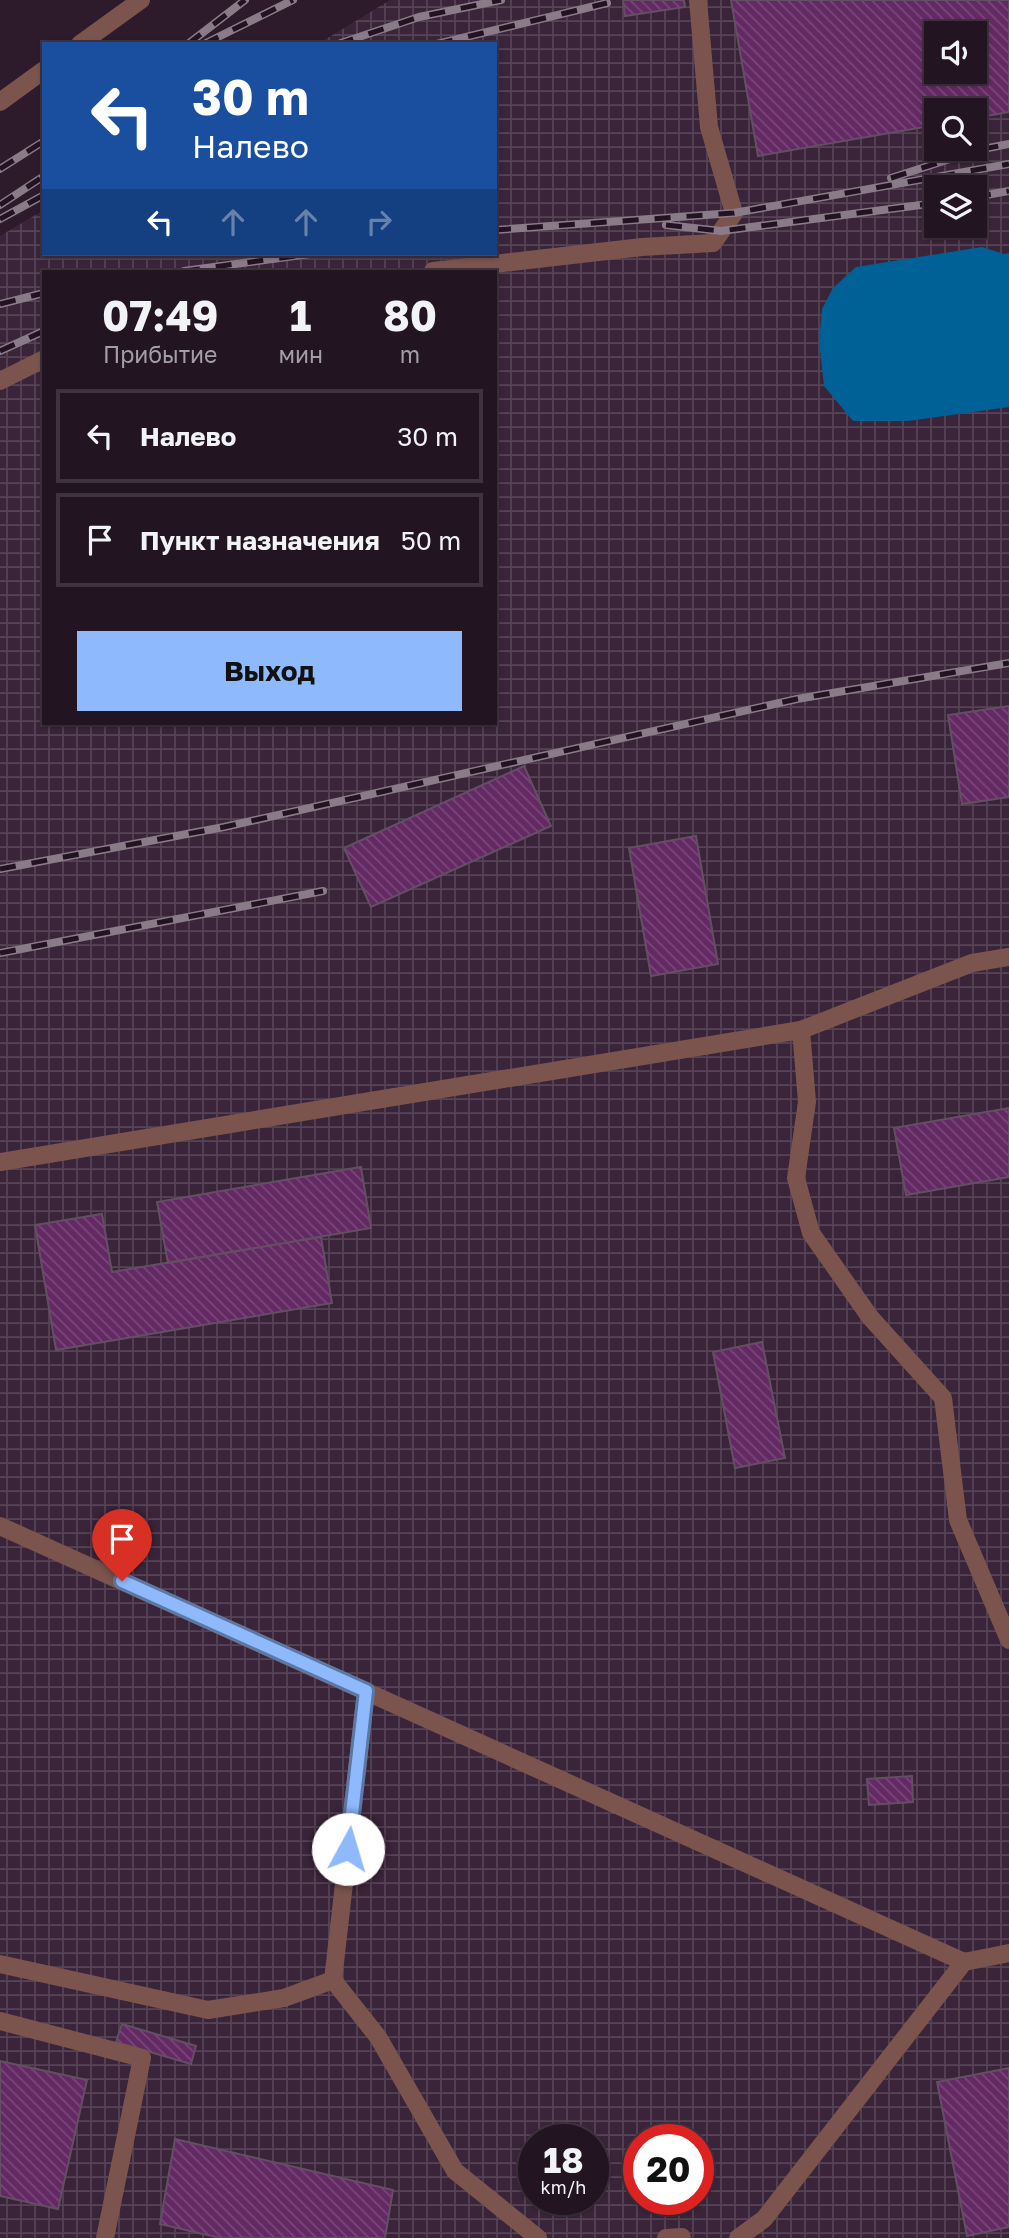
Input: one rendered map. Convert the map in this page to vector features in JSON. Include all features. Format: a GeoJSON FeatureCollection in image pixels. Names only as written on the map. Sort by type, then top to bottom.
{"type":"FeatureCollection","features":[{"type":"Feature","properties":{"kind":"lane"},"geometry":{"type":"LineString","coordinates":[[83,42],[141,0]]}},
{"type":"Feature","properties":{"kind":"lane"},"geometry":{"type":"LineString","coordinates":[[442,270],[642,247],[713,243],[734,213],[709,127],[698,0]]}},
{"type":"Feature","properties":{"kind":"lane"},"geometry":{"type":"LineString","coordinates":[[0,102],[42,71]]}},
{"type":"Feature","properties":{"kind":"lane"},"geometry":{"type":"LineString","coordinates":[[0,381],[42,360]]}},
{"type":"Feature","properties":{"kind":"lane"},"geometry":{"type":"LineString","coordinates":[[0,1162],[801,1030],[972,963],[1009,957]]}},
{"type":"Feature","properties":{"kind":"lane"},"geometry":{"type":"LineString","coordinates":[[801,1030],[807,1102],[796,1178],[811,1233],[870,1317],[943,1398],[958,1520],[1009,1640]]}},
{"type":"Feature","properties":{"kind":"lane"},"geometry":{"type":"LineString","coordinates":[[0,1526],[964,1962],[1009,1953]]}},
{"type":"Feature","properties":{"kind":"lane"},"geometry":{"type":"LineString","coordinates":[[366,1691],[333,1980],[378,2037],[456,2171],[538,2238]]}},
{"type":"Feature","properties":{"kind":"lane"},"geometry":{"type":"LineString","coordinates":[[738,2238],[764,2219],[964,1962]]}},
{"type":"Feature","properties":{"kind":"lane"},"geometry":{"type":"LineString","coordinates":[[0,1964],[208,2010],[284,1998],[333,1980]]}},
{"type":"Feature","properties":{"kind":"lane"},"geometry":{"type":"LineString","coordinates":[[0,2021],[142,2057],[104,2238]]}},
{"type":"Feature","properties":{"kind":"shaded area"},"geometry":{"type":"Polygon","coordinates":[[[390,0],[1009,0],[1009,2238],[0,2238],[0,236],[42,211],[42,256],[497,256],[497,42],[321,42],[390,0]]]}},
{"type":"Feature","properties":{"kind":"water"},"geometry":{"type":"Polygon","coordinates":[[[982,247],[1009,253],[1009,407],[908,421],[853,421],[824,386],[819,341],[822,309],[833,288],[856,267],[982,247]]]}},
{"type":"Feature","properties":{"kind":"building"},"geometry":{"type":"Polygon","coordinates":[[[623,0],[684,0],[685,7],[625,16],[623,0]]]}},
{"type":"Feature","properties":{"kind":"building"},"geometry":{"type":"Polygon","coordinates":[[[731,0],[1009,0],[1009,112],[987,116],[987,98],[924,98],[924,127],[758,156],[731,0]]]}},
{"type":"Feature","properties":{"kind":"building"},"geometry":{"type":"Polygon","coordinates":[[[1009,706],[1009,797],[962,804],[948,715],[1009,706]]]}},
{"type":"Feature","properties":{"kind":"building"},"geometry":{"type":"Polygon","coordinates":[[[524,766],[551,826],[371,907],[344,848],[524,766]]]}},
{"type":"Feature","properties":{"kind":"building"},"geometry":{"type":"Polygon","coordinates":[[[696,836],[718,964],[651,976],[629,848],[696,836]]]}},
{"type":"Feature","properties":{"kind":"building"},"geometry":{"type":"Polygon","coordinates":[[[1009,1108],[1009,1177],[906,1195],[894,1128],[1009,1108]]]}},
{"type":"Feature","properties":{"kind":"building"},"geometry":{"type":"Polygon","coordinates":[[[361,1167],[371,1228],[168,1263],[157,1202],[361,1167]]]}},
{"type":"Feature","properties":{"kind":"building"},"geometry":{"type":"Polygon","coordinates":[[[102,1214],[112,1272],[321,1237],[332,1303],[56,1350],[35,1225],[102,1214]]]}},
{"type":"Feature","properties":{"kind":"building"},"geometry":{"type":"Polygon","coordinates":[[[762,1342],[785,1458],[735,1468],[713,1352],[762,1342]]]}},
{"type":"Feature","properties":{"kind":"building"},"geometry":{"type":"Polygon","coordinates":[[[912,1776],[913,1802],[869,1805],[867,1779],[912,1776]]]}},
{"type":"Feature","properties":{"kind":"building"},"geometry":{"type":"Polygon","coordinates":[[[122,2024],[196,2046],[191,2064],[116,2042],[122,2024]]]}},
{"type":"Feature","properties":{"kind":"building"},"geometry":{"type":"Polygon","coordinates":[[[0,2061],[87,2080],[58,2209],[0,2196],[0,2061]]]}},
{"type":"Feature","properties":{"kind":"building"},"geometry":{"type":"Polygon","coordinates":[[[1009,2068],[1009,2227],[967,2236],[937,2082],[1009,2068]]]}},
{"type":"Feature","properties":{"kind":"building"},"geometry":{"type":"Polygon","coordinates":[[[175,2139],[393,2190],[385,2238],[220,2238],[160,2224],[175,2139]]]}},
{"type":"Feature","properties":{"kind":"railway"},"geometry":{"type":"LineString","coordinates":[[191,42],[245,0]]}},
{"type":"Feature","properties":{"kind":"railway"},"geometry":{"type":"LineString","coordinates":[[208,42],[293,0]]}},
{"type":"Feature","properties":{"kind":"railway"},"geometry":{"type":"LineString","coordinates":[[344,42],[419,17],[501,0]]}},
{"type":"Feature","properties":{"kind":"railway"},"geometry":{"type":"LineString","coordinates":[[445,42],[607,3]]}},
{"type":"Feature","properties":{"kind":"railway"},"geometry":{"type":"LineString","coordinates":[[0,169],[42,142]]}},
{"type":"Feature","properties":{"kind":"railway"},"geometry":{"type":"LineString","coordinates":[[891,178],[978,150],[1009,144]]}},
{"type":"Feature","properties":{"kind":"railway"},"geometry":{"type":"LineString","coordinates":[[497,230],[734,213],[1009,164]]}},
{"type":"Feature","properties":{"kind":"railway"},"geometry":{"type":"LineString","coordinates":[[0,205],[42,177]]}},
{"type":"Feature","properties":{"kind":"railway"},"geometry":{"type":"LineString","coordinates":[[987,195],[1009,191]]}},
{"type":"Feature","properties":{"kind":"railway"},"geometry":{"type":"LineString","coordinates":[[0,219],[42,196]]}},
{"type":"Feature","properties":{"kind":"railway"},"geometry":{"type":"LineString","coordinates":[[666,225],[721,231],[924,205]]}},
{"type":"Feature","properties":{"kind":"railway"},"geometry":{"type":"LineString","coordinates":[[191,270],[295,256]]}},
{"type":"Feature","properties":{"kind":"railway"},"geometry":{"type":"LineString","coordinates":[[0,304],[42,294]]}},
{"type":"Feature","properties":{"kind":"railway"},"geometry":{"type":"LineString","coordinates":[[0,351],[42,332]]}},
{"type":"Feature","properties":{"kind":"railway"},"geometry":{"type":"LineString","coordinates":[[0,869],[224,827],[797,699],[1009,663]]}},
{"type":"Feature","properties":{"kind":"railway"},"geometry":{"type":"LineString","coordinates":[[0,953],[323,891]]}},
{"type":"Feature","properties":{"kind":"route"},"geometry":{"type":"LineString","coordinates":[[122,1581],[366,1691],[348,1849]]}}]}
